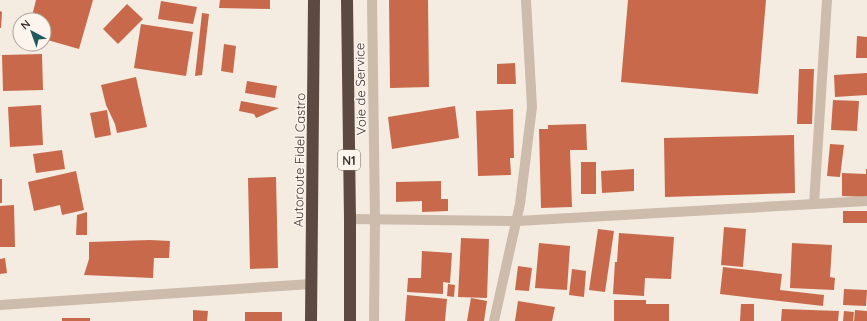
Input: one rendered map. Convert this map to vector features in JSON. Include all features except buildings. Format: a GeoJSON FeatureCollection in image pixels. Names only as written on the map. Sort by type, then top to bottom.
{"type":"FeatureCollection","features":[{"type":"Feature","properties":{"kind":"highway","name":"Autoroute Fidel Castro"},"geometry":{"type":"LineString","coordinates":[[311,321],[314,0]]}},
{"type":"Feature","properties":{"kind":"highway","name":"N1"},"geometry":{"type":"LineString","coordinates":[[347,0],[350,321]]}},
{"type":"Feature","properties":{"kind":"street","name":"Voie de Service"},"geometry":{"type":"LineString","coordinates":[[372,0],[375,219],[374,321]]}},
{"type":"Feature","properties":{"kind":"street"},"geometry":{"type":"LineString","coordinates":[[494,321],[517,221],[532,107],[526,0]]}},
{"type":"Feature","properties":{"kind":"street"},"geometry":{"type":"LineString","coordinates":[[814,204],[827,0]]}},
{"type":"Feature","properties":{"kind":"street"},"geometry":{"type":"LineString","coordinates":[[350,219],[517,221],[867,201]]}},
{"type":"Feature","properties":{"kind":"street"},"geometry":{"type":"LineString","coordinates":[[0,305],[311,284]]}}]}
